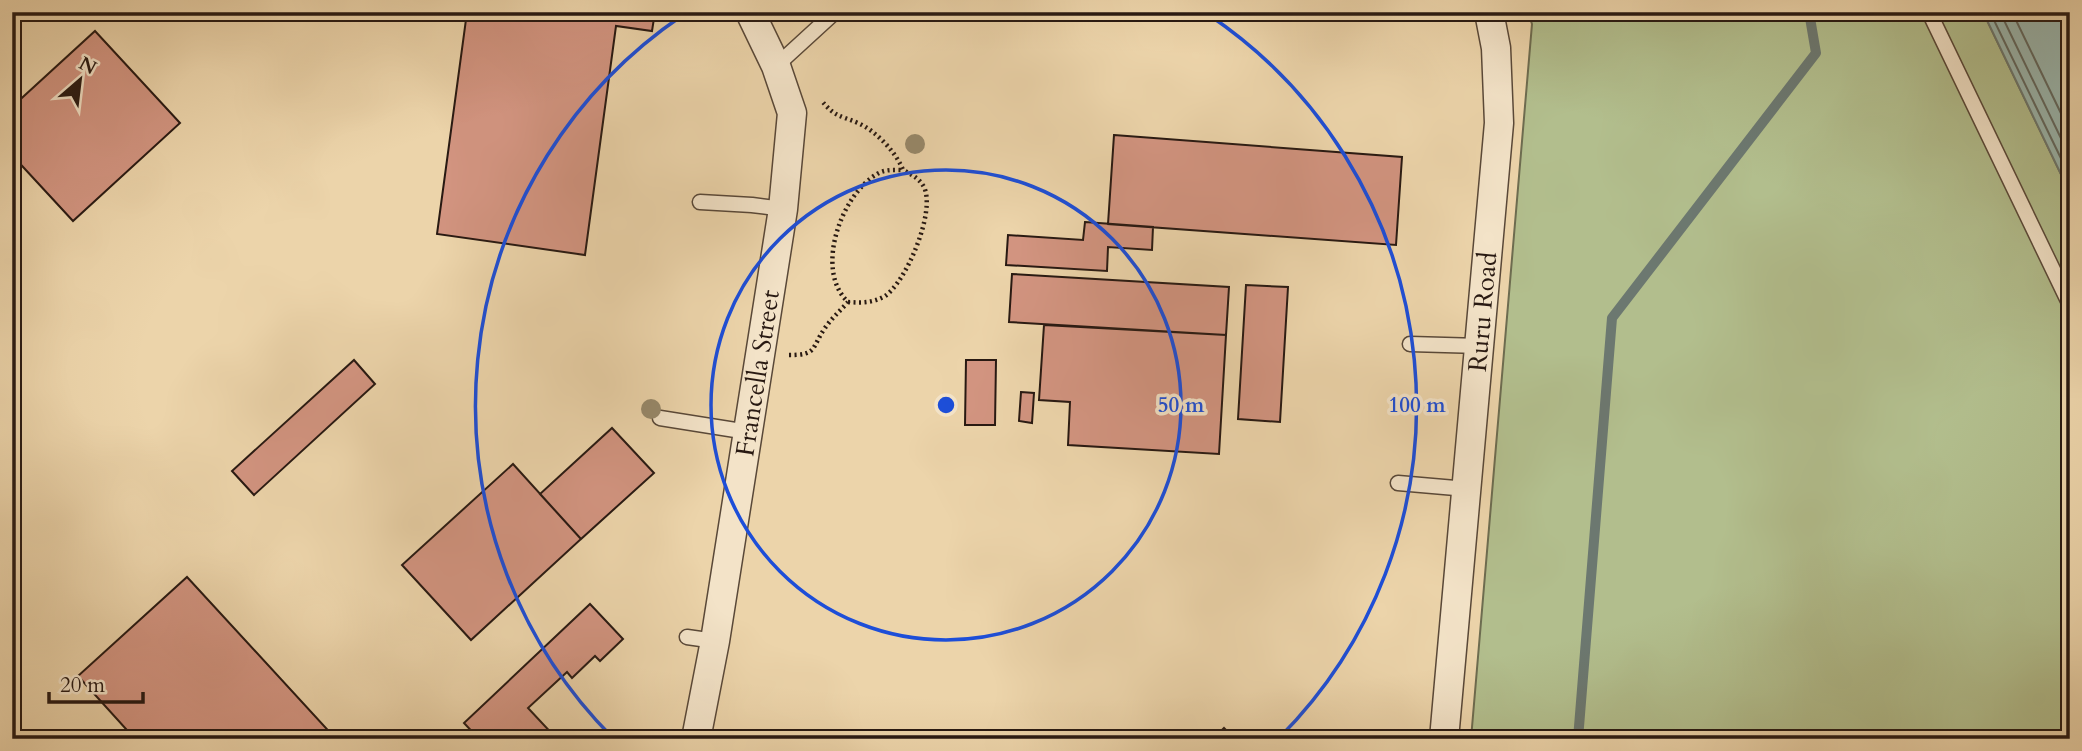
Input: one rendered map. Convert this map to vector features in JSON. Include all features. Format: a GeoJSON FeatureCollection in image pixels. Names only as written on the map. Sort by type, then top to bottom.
{"type":"FeatureCollection","features":[{"type":"Feature","properties":{"kind":"street","name":"Francella Street"},"geometry":{"type":"LineString","coordinates":[[696,739],[715,641],[783,209],[792,113],[781,79],[750,12]]}},
{"type":"Feature","properties":{"kind":"street","name":"Ruru Road"},"geometry":{"type":"LineString","coordinates":[[1444,739],[1499,123],[1496,48],[1489,12]]}},
{"type":"Feature","properties":{"kind":"lane"},"geometry":{"type":"LineString","coordinates":[[781,79],[835,12]]}},
{"type":"Feature","properties":{"kind":"lane"},"geometry":{"type":"LineString","coordinates":[[1929,12],[2070,305]]}},
{"type":"Feature","properties":{"kind":"lane"},"geometry":{"type":"LineString","coordinates":[[700,202],[783,209]]}},
{"type":"Feature","properties":{"kind":"lane"},"geometry":{"type":"LineString","coordinates":[[1410,344],[1480,346]]}},
{"type":"Feature","properties":{"kind":"lane"},"geometry":{"type":"LineString","coordinates":[[660,418],[748,432]]}},
{"type":"Feature","properties":{"kind":"lane"},"geometry":{"type":"LineString","coordinates":[[1398,483],[1467,489]]}},
{"type":"Feature","properties":{"kind":"lane"},"geometry":{"type":"LineString","coordinates":[[687,637],[715,641]]}},
{"type":"Feature","properties":{"kind":"path"},"geometry":{"type":"LineString","coordinates":[[781,79],[819,98],[832,113],[861,124],[900,160],[903,170]]}},
{"type":"Feature","properties":{"kind":"path"},"geometry":{"type":"LineString","coordinates":[[889,169],[903,170],[916,176],[925,189],[927,202],[922,231],[906,272],[892,289],[875,301],[848,302],[841,296],[834,281],[836,233],[841,217],[858,191],[876,174],[889,169]]}},
{"type":"Feature","properties":{"kind":"path"},"geometry":{"type":"LineString","coordinates":[[760,354],[805,355],[814,350],[823,330],[848,302]]}},
{"type":"Feature","properties":{"kind":"green space"},"geometry":{"type":"Polygon","coordinates":[[[1528,12],[1983,12],[2070,193],[2070,739],[1471,739],[1532,24],[1528,12]]]}},
{"type":"Feature","properties":{"kind":"water"},"geometry":{"type":"Polygon","coordinates":[[[1983,12],[2070,12],[2070,193],[1983,12]]]}},
{"type":"Feature","properties":{"kind":"building"},"geometry":{"type":"Polygon","coordinates":[[[467,12],[549,12],[583,17],[583,12],[655,12],[652,31],[616,26],[585,255],[437,234],[467,12]]]}},
{"type":"Feature","properties":{"kind":"building"},"geometry":{"type":"Polygon","coordinates":[[[95,31],[180,123],[73,221],[12,155],[12,107],[95,31]]]}},
{"type":"Feature","properties":{"kind":"building"},"geometry":{"type":"Polygon","coordinates":[[[1114,135],[1402,157],[1396,245],[1108,224],[1114,135]]]}},
{"type":"Feature","properties":{"kind":"building"},"geometry":{"type":"Polygon","coordinates":[[[1085,222],[1153,227],[1152,250],[1108,247],[1107,271],[1006,265],[1008,235],[1083,240],[1085,222]]]}},
{"type":"Feature","properties":{"kind":"building"},"geometry":{"type":"Polygon","coordinates":[[[1012,274],[1229,287],[1226,335],[1009,322],[1012,274]]]}},
{"type":"Feature","properties":{"kind":"building"},"geometry":{"type":"Polygon","coordinates":[[[1246,285],[1288,287],[1280,422],[1238,419],[1246,285]]]}},
{"type":"Feature","properties":{"kind":"building"},"geometry":{"type":"Polygon","coordinates":[[[1044,325],[1226,335],[1219,454],[1068,445],[1070,402],[1039,400],[1044,325]]]}},
{"type":"Feature","properties":{"kind":"building"},"geometry":{"type":"Polygon","coordinates":[[[354,360],[375,384],[254,495],[232,471],[354,360]]]}},
{"type":"Feature","properties":{"kind":"building"},"geometry":{"type":"Polygon","coordinates":[[[966,360],[996,360],[995,425],[965,425],[966,360]]]}},
{"type":"Feature","properties":{"kind":"building"},"geometry":{"type":"Polygon","coordinates":[[[1021,392],[1034,393],[1032,423],[1019,421],[1021,392]]]}},
{"type":"Feature","properties":{"kind":"building"},"geometry":{"type":"Polygon","coordinates":[[[612,428],[654,473],[581,539],[540,494],[612,428]]]}},
{"type":"Feature","properties":{"kind":"building"},"geometry":{"type":"Polygon","coordinates":[[[513,464],[581,539],[471,640],[402,565],[513,464]]]}},
{"type":"Feature","properties":{"kind":"building"},"geometry":{"type":"Polygon","coordinates":[[[187,577],[336,739],[135,739],[78,676],[187,577]]]}},
{"type":"Feature","properties":{"kind":"building"},"geometry":{"type":"Polygon","coordinates":[[[590,604],[623,639],[600,661],[595,656],[572,678],[567,672],[528,708],[557,739],[479,739],[464,723],[590,604]]]}},
{"type":"Feature","properties":{"kind":"building"},"geometry":{"type":"Polygon","coordinates":[[[1224,728],[1235,739],[1213,739],[1224,728]]]}},
{"type":"Feature","properties":{"kind":"waterway"},"geometry":{"type":"LineString","coordinates":[[1578,739],[1612,318],[1816,53],[1809,12]]}}]}
